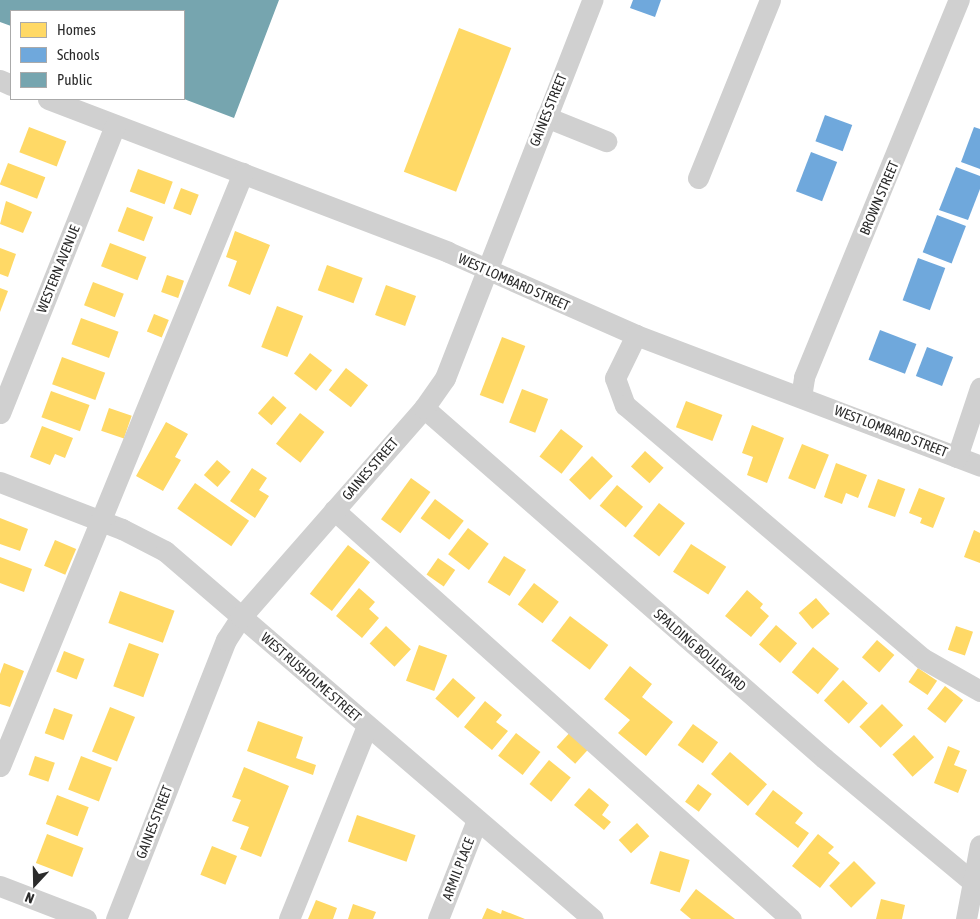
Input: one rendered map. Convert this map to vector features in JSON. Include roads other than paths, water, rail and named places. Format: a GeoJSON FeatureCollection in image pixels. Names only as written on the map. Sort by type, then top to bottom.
{"type":"FeatureCollection","features":[{"type":"Feature","properties":{"kind":"street","name":"GAINES STREET"},"geometry":{"type":"LineString","coordinates":[[116,919],[226,640],[242,617],[424,408],[445,378],[592,0]]}},
{"type":"Feature","properties":{"kind":"street"},"geometry":{"type":"LineString","coordinates":[[698,178],[770,0]]}},
{"type":"Feature","properties":{"kind":"street","name":"BROWN STREET"},"geometry":{"type":"LineString","coordinates":[[801,396],[804,377],[959,0]]}},
{"type":"Feature","properties":{"kind":"street","name":"WEST LOMBARD STREET"},"geometry":{"type":"LineString","coordinates":[[51,100],[487,269],[636,336],[801,396],[980,466]]}},
{"type":"Feature","properties":{"kind":"street"},"geometry":{"type":"LineString","coordinates":[[546,117],[606,141]]}},
{"type":"Feature","properties":{"kind":"street","name":"WESTERN AVENUE"},"geometry":{"type":"LineString","coordinates":[[0,412],[115,125]]}},
{"type":"Feature","properties":{"kind":"street"},"geometry":{"type":"LineString","coordinates":[[0,766],[98,520],[243,173]]}},
{"type":"Feature","properties":{"kind":"street"},"geometry":{"type":"LineString","coordinates":[[636,336],[615,378],[625,405],[922,658],[980,691]]}},
{"type":"Feature","properties":{"kind":"street"},"geometry":{"type":"LineString","coordinates":[[957,457],[980,388]]}},
{"type":"Feature","properties":{"kind":"street","name":"SPALDING BOULEVARD"},"geometry":{"type":"LineString","coordinates":[[424,408],[824,758],[976,885]]}},
{"type":"Feature","properties":{"kind":"street","name":"WEST RUSHOLME STREET"},"geometry":{"type":"LineString","coordinates":[[0,482],[98,520],[165,551],[589,918]]}},
{"type":"Feature","properties":{"kind":"street"},"geometry":{"type":"LineString","coordinates":[[334,510],[791,919]]}},
{"type":"Feature","properties":{"kind":"street"},"geometry":{"type":"LineString","coordinates":[[289,919],[367,726]]}},
{"type":"Feature","properties":{"kind":"street","name":"ARMIL PLACE"},"geometry":{"type":"LineString","coordinates":[[438,919],[477,820]]}},
{"type":"Feature","properties":{"kind":"street"},"geometry":{"type":"LineString","coordinates":[[966,919],[976,885],[980,845]]}},
{"type":"Feature","properties":{"kind":"street"},"geometry":{"type":"LineString","coordinates":[[0,886],[86,919]]}}]}
